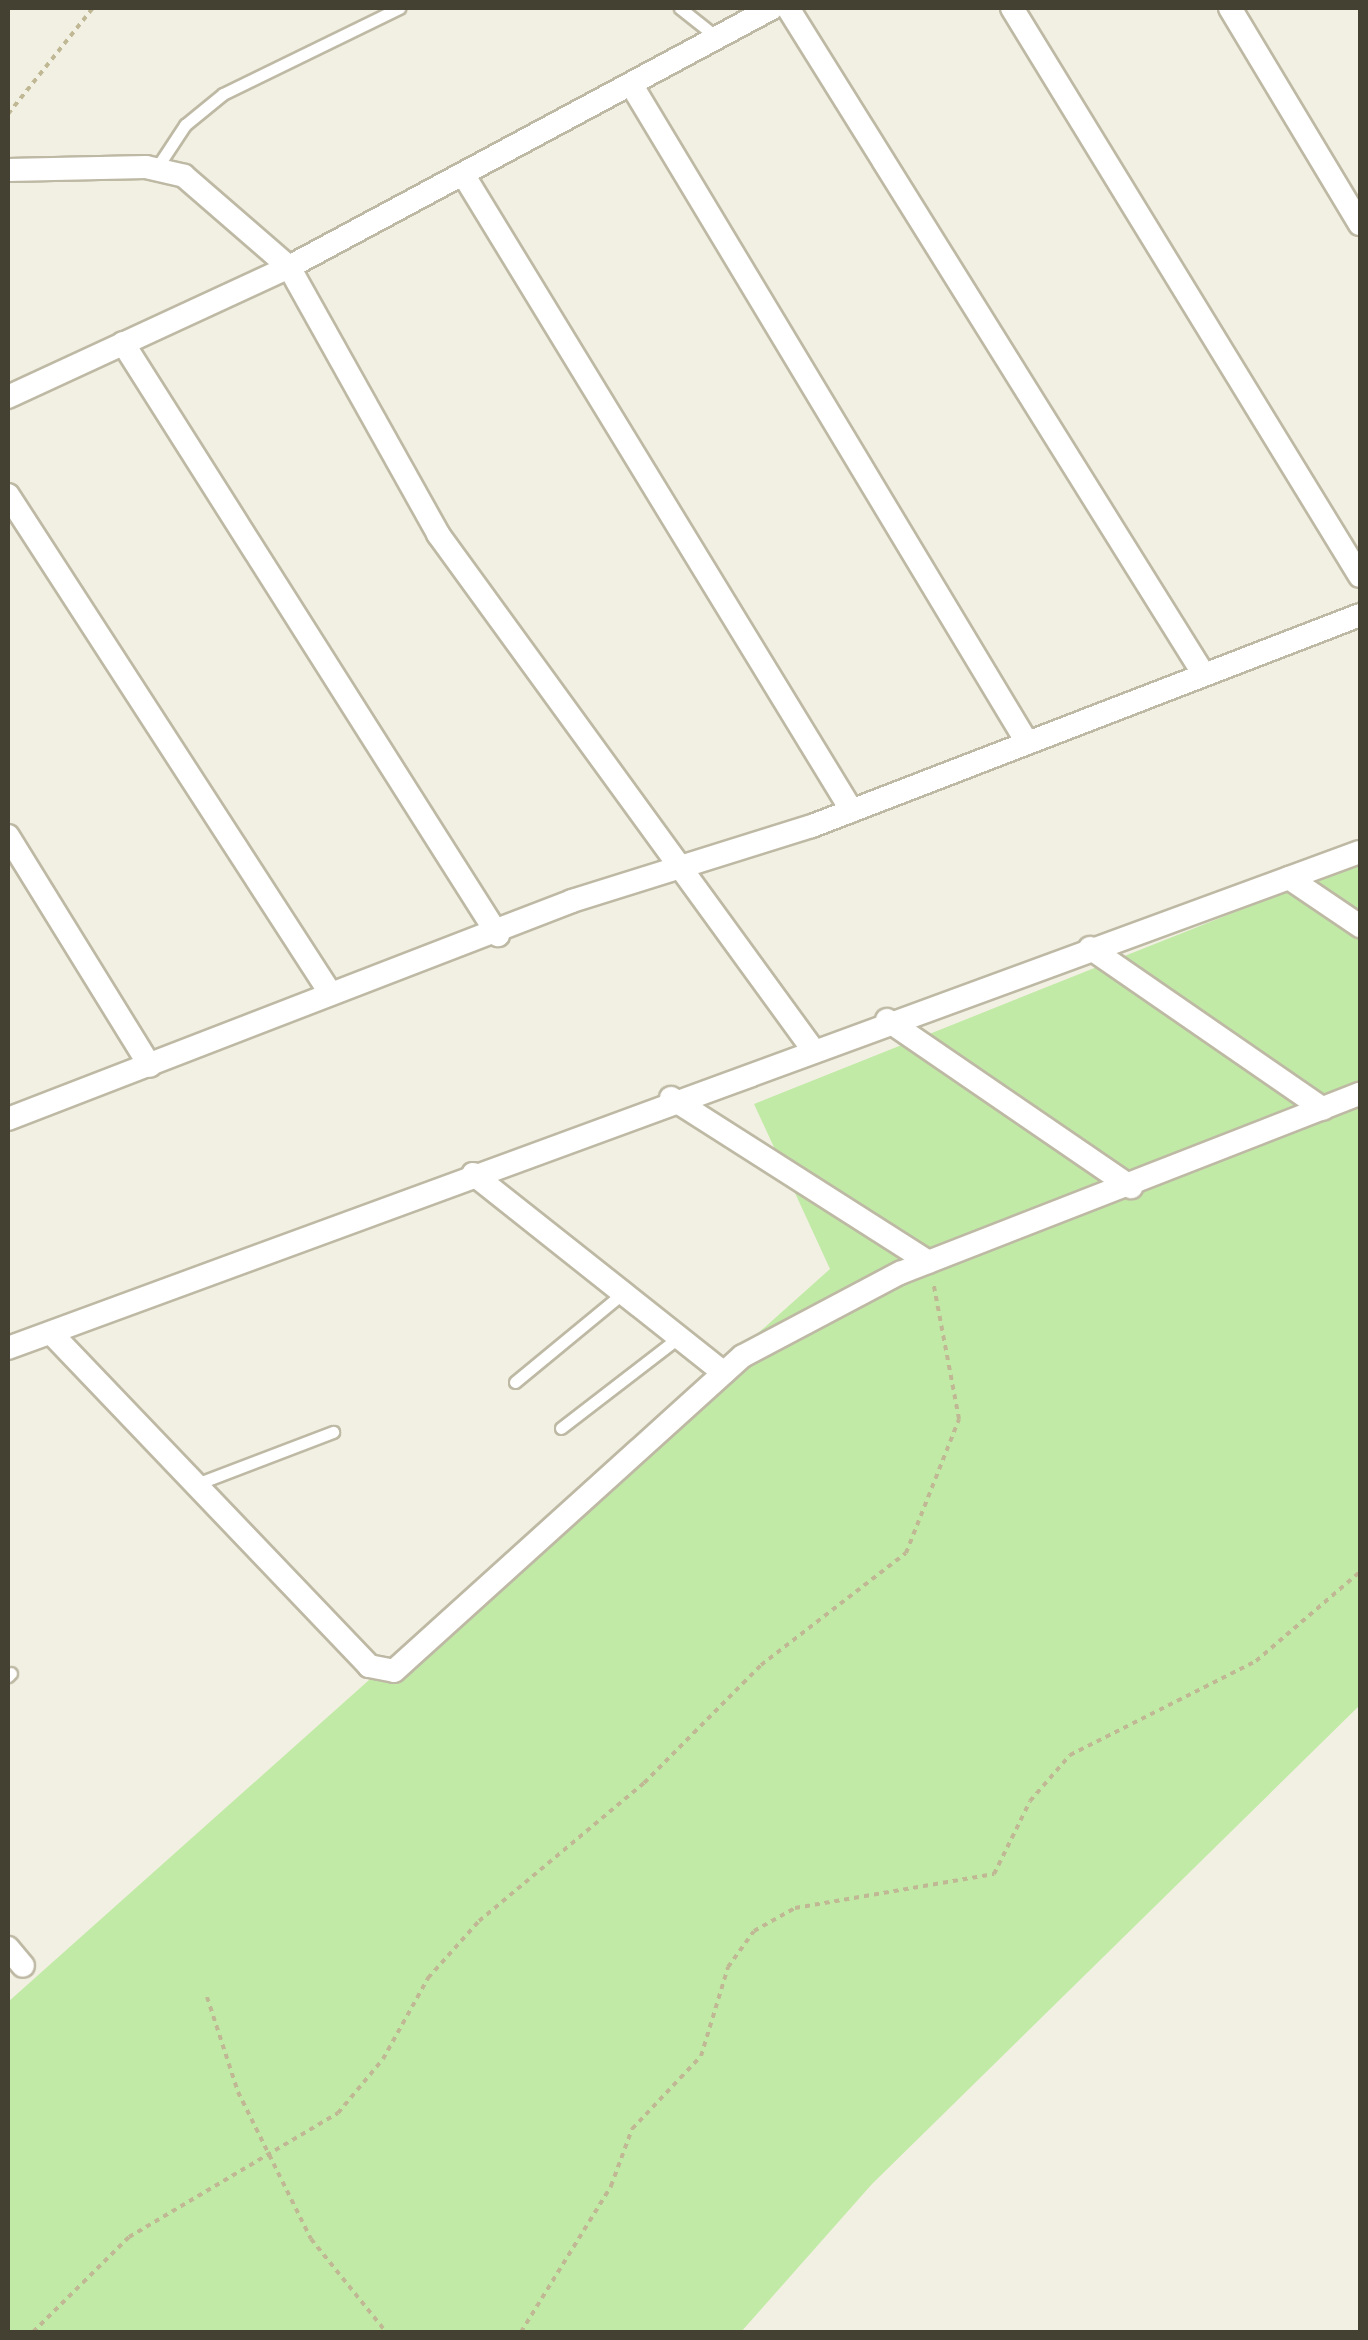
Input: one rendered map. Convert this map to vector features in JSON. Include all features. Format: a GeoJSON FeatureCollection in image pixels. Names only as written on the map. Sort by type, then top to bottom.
{"type":"FeatureCollection","features":[{"type":"Feature","properties":{"kind":"street"},"geometry":{"type":"LineString","coordinates":[[8,398],[289,267],[634,89],[772,8]]}},
{"type":"Feature","properties":{"kind":"street"},"geometry":{"type":"LineString","coordinates":[[788,8],[1201,670]]}},
{"type":"Feature","properties":{"kind":"street"},"geometry":{"type":"LineString","coordinates":[[1012,8],[1360,576]]}},
{"type":"Feature","properties":{"kind":"street"},"geometry":{"type":"LineString","coordinates":[[1230,8],[1360,224]]}},
{"type":"Feature","properties":{"kind":"street"},"geometry":{"type":"LineString","coordinates":[[634,89],[1025,739]]}},
{"type":"Feature","properties":{"kind":"street"},"geometry":{"type":"LineString","coordinates":[[8,170],[156,168],[216,195],[289,267],[438,534],[811,1047]]}},
{"type":"Feature","properties":{"kind":"street"},"geometry":{"type":"LineString","coordinates":[[463,174],[852,811]]}},
{"type":"Feature","properties":{"kind":"street"},"geometry":{"type":"LineString","coordinates":[[123,344],[498,935]]}},
{"type":"Feature","properties":{"kind":"street"},"geometry":{"type":"LineString","coordinates":[[8,496],[331,994]]}},
{"type":"Feature","properties":{"kind":"street"},"geometry":{"type":"LineString","coordinates":[[8,1119],[331,994],[683,866],[852,811],[1201,670],[1360,615]]}},
{"type":"Feature","properties":{"kind":"street"},"geometry":{"type":"LineString","coordinates":[[8,836],[150,1066]]}},
{"type":"Feature","properties":{"kind":"street"},"geometry":{"type":"LineString","coordinates":[[8,1348],[53,1335],[671,1098],[1360,852]]}},
{"type":"Feature","properties":{"kind":"street"},"geometry":{"type":"LineString","coordinates":[[1289,878],[1360,926]]}},
{"type":"Feature","properties":{"kind":"street"},"geometry":{"type":"LineString","coordinates":[[1090,948],[1323,1109]]}},
{"type":"Feature","properties":{"kind":"street"},"geometry":{"type":"LineString","coordinates":[[888,1020],[1130,1187]]}},
{"type":"Feature","properties":{"kind":"street"},"geometry":{"type":"LineString","coordinates":[[53,1335],[368,1666],[394,1671],[724,1373],[840,1301],[928,1262],[1130,1187],[1360,1094]]}},
{"type":"Feature","properties":{"kind":"street"},"geometry":{"type":"LineString","coordinates":[[671,1098],[928,1262]]}},
{"type":"Feature","properties":{"kind":"street"},"geometry":{"type":"LineString","coordinates":[[473,1174],[724,1373]]}},
{"type":"Feature","properties":{"kind":"lane"},"geometry":{"type":"LineString","coordinates":[[156,168],[185,125],[223,94],[399,8]]}},
{"type":"Feature","properties":{"kind":"lane"},"geometry":{"type":"LineString","coordinates":[[680,8],[721,41]]}},
{"type":"Feature","properties":{"kind":"lane"},"geometry":{"type":"LineString","coordinates":[[515,1382],[623,1292]]}},
{"type":"Feature","properties":{"kind":"lane"},"geometry":{"type":"LineString","coordinates":[[561,1428],[679,1337]]}},
{"type":"Feature","properties":{"kind":"lane"},"geometry":{"type":"LineString","coordinates":[[194,1485],[333,1432]]}},
{"type":"Feature","properties":{"kind":"path"},"geometry":{"type":"LineString","coordinates":[[8,114],[93,8]]}},
{"type":"Feature","properties":{"kind":"path"},"geometry":{"type":"LineString","coordinates":[[33,2332],[129,2237],[272,2157],[354,2097],[436,1967],[513,1888],[644,1783],[794,1637],[906,1553],[959,1419],[928,1262]]}},
{"type":"Feature","properties":{"kind":"path"},"geometry":{"type":"LineString","coordinates":[[522,2332],[611,2186],[632,2130],[701,2056],[728,1967],[754,1931],[795,1908],[994,1874],[1030,1801],[1070,1755],[1256,1661],[1360,1572]]}},
{"type":"Feature","properties":{"kind":"path"},"geometry":{"type":"LineString","coordinates":[[207,1997],[272,2157],[311,2239],[386,2332]]}},
{"type":"Feature","properties":{"kind":"green space"},"geometry":{"type":"Polygon","coordinates":[[[1360,862],[1360,1705],[872,2184],[741,2332],[8,2332],[8,2002],[830,1269],[754,1104],[1360,862]]]}}]}
